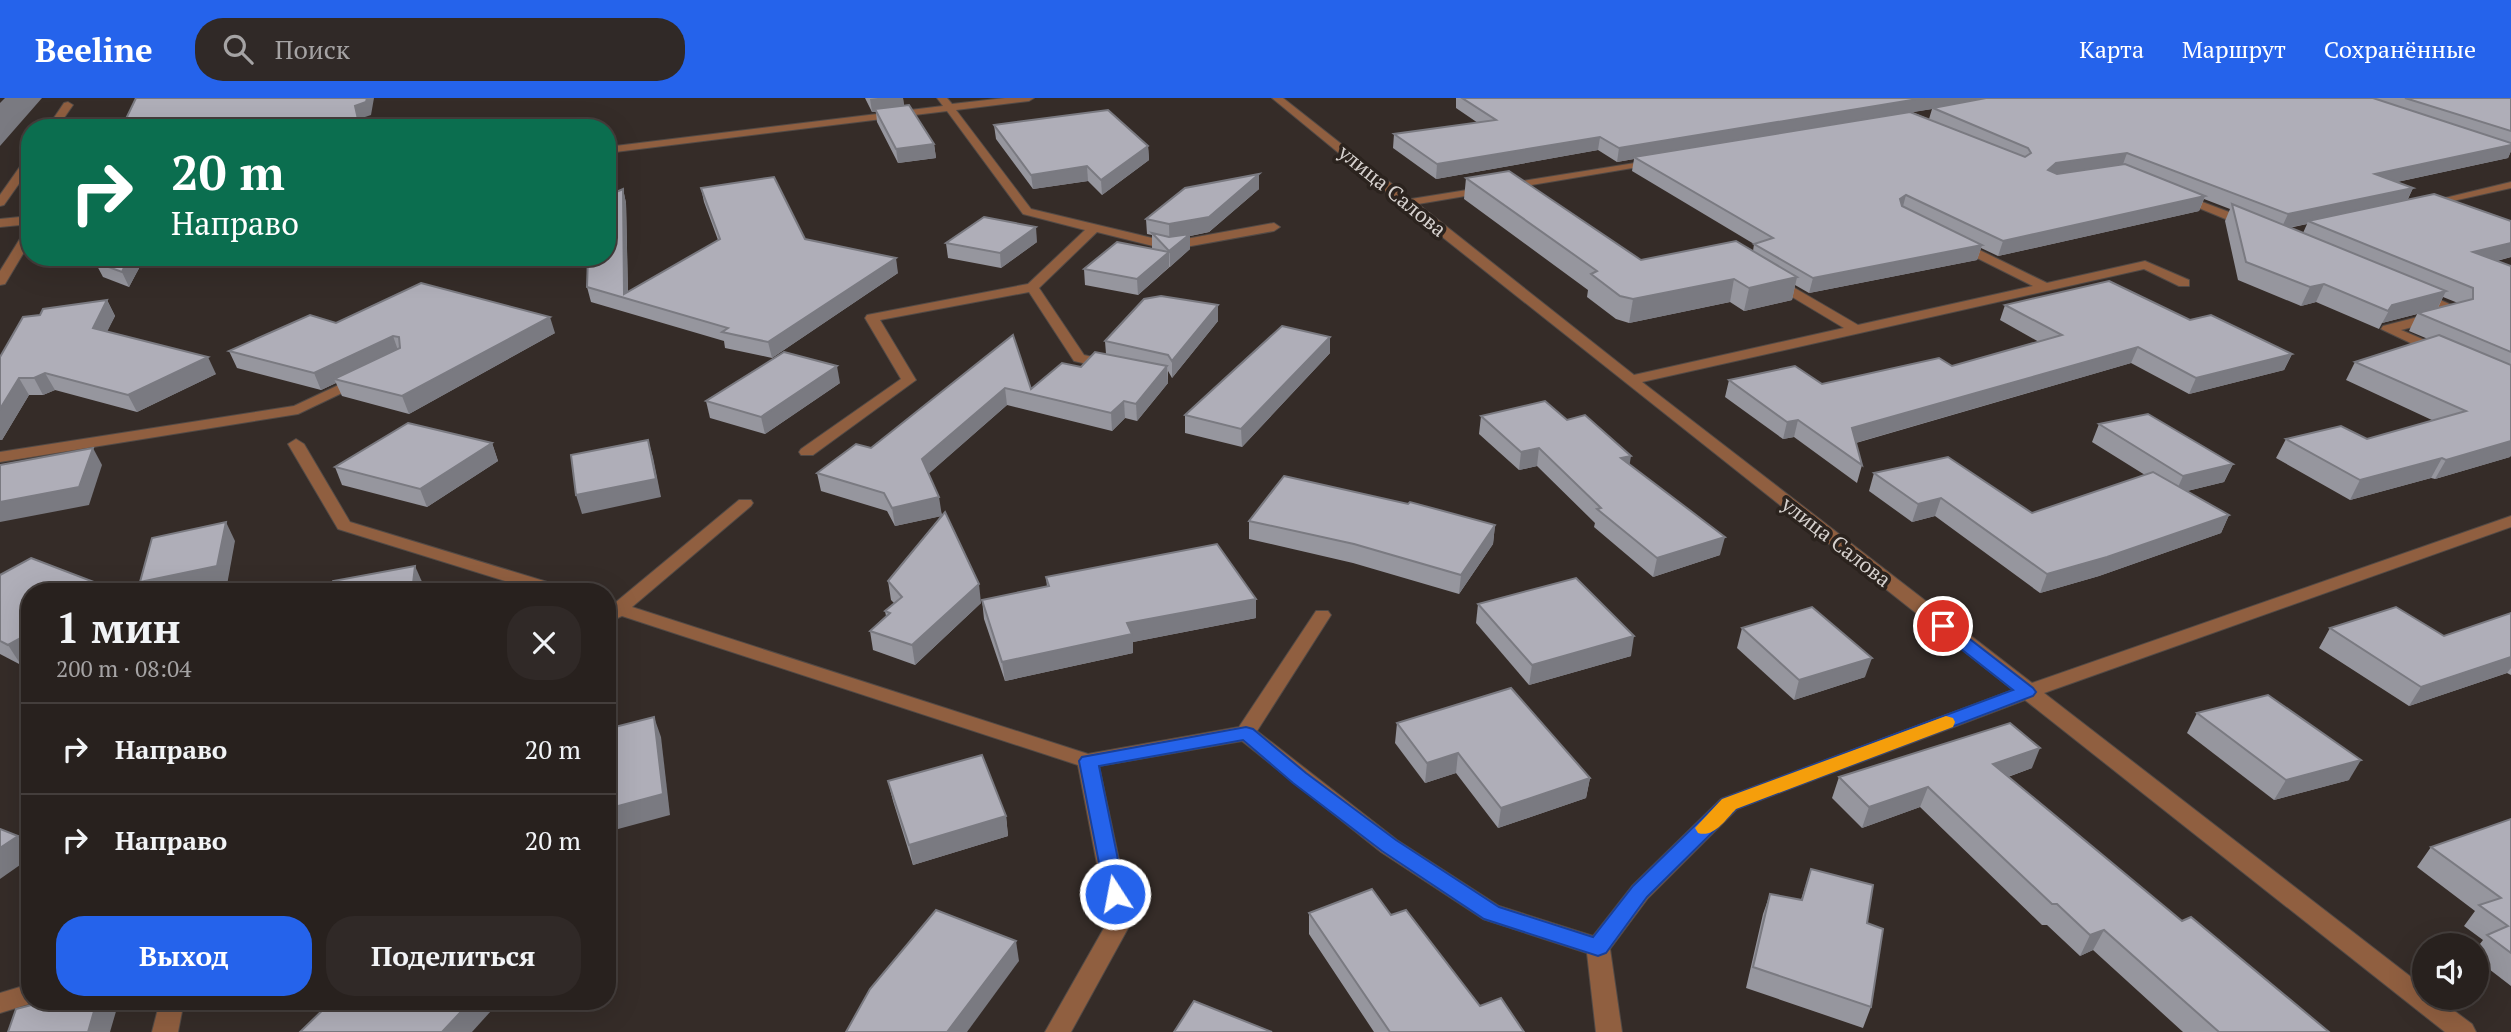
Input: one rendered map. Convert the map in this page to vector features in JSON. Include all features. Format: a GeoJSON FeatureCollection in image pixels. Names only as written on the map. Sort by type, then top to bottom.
{"type":"FeatureCollection","features":[{"type":"Feature","properties":{"kind":"street"},"geometry":{"type":"LineString","coordinates":[[616,149],[946,103],[1029,98]]}},
{"type":"Feature","properties":{"kind":"street","name":"улица Салова"},"geometry":{"type":"LineString","coordinates":[[1277,98],[1406,203],[2463,1032]]}},
{"type":"Feature","properties":{"kind":"street"},"geometry":{"type":"LineString","coordinates":[[946,103],[1027,212],[1169,246],[1274,227]]}},
{"type":"Feature","properties":{"kind":"street"},"geometry":{"type":"LineString","coordinates":[[58,119],[68,105]]}},
{"type":"Feature","properties":{"kind":"street"},"geometry":{"type":"LineString","coordinates":[[1406,203],[1664,160]]}},
{"type":"Feature","properties":{"kind":"street"},"geometry":{"type":"LineString","coordinates":[[0,203],[21,173]]}},
{"type":"Feature","properties":{"kind":"street"},"geometry":{"type":"LineString","coordinates":[[2416,206],[2511,185]]}},
{"type":"Feature","properties":{"kind":"street"},"geometry":{"type":"LineString","coordinates":[[2169,192],[2267,231]]}},
{"type":"Feature","properties":{"kind":"street"},"geometry":{"type":"LineString","coordinates":[[0,223],[21,221]]}},
{"type":"Feature","properties":{"kind":"street"},"geometry":{"type":"LineString","coordinates":[[807,452],[909,380],[872,318],[1032,288],[1094,228]]}},
{"type":"Feature","properties":{"kind":"street"},"geometry":{"type":"LineString","coordinates":[[1951,240],[2047,289]]}},
{"type":"Feature","properties":{"kind":"street"},"geometry":{"type":"LineString","coordinates":[[0,281],[21,247]]}},
{"type":"Feature","properties":{"kind":"street"},"geometry":{"type":"LineString","coordinates":[[1631,380],[2145,265],[2184,283]]}},
{"type":"Feature","properties":{"kind":"street"},"geometry":{"type":"LineString","coordinates":[[1757,270],[1857,331]]}},
{"type":"Feature","properties":{"kind":"street"},"geometry":{"type":"LineString","coordinates":[[1032,288],[1079,358],[1127,369]]}},
{"type":"Feature","properties":{"kind":"street"},"geometry":{"type":"LineString","coordinates":[[2407,289],[2458,311],[2388,329],[2450,356]]}},
{"type":"Feature","properties":{"kind":"street"},"geometry":{"type":"LineString","coordinates":[[0,457],[298,410],[377,370]]}},
{"type":"Feature","properties":{"kind":"street"},"geometry":{"type":"LineString","coordinates":[[296,444],[344,525],[532,583]]}},
{"type":"Feature","properties":{"kind":"street"},"geometry":{"type":"LineString","coordinates":[[616,607],[746,503]]}},
{"type":"Feature","properties":{"kind":"street"},"geometry":{"type":"LineString","coordinates":[[1609,1032],[1598,947],[1640,892],[1729,804],[2027,692],[2511,521]]}},
{"type":"Feature","properties":{"kind":"street"},"geometry":{"type":"LineString","coordinates":[[616,613],[1088,761],[1246,733],[1322,615]]}},
{"type":"Feature","properties":{"kind":"street"},"geometry":{"type":"LineString","coordinates":[[1246,733],[1389,846],[1491,913],[1598,947]]}},
{"type":"Feature","properties":{"kind":"street"},"geometry":{"type":"LineString","coordinates":[[1058,1032],[1120,921],[1088,761]]}},
{"type":"Feature","properties":{"kind":"street"},"geometry":{"type":"LineString","coordinates":[[0,1003],[21,997]]}},
{"type":"Feature","properties":{"kind":"street"},"geometry":{"type":"LineString","coordinates":[[165,1032],[170,1010]]}},
{"type":"Feature","properties":{"kind":"building"},"geometry":{"type":"Polygon","coordinates":[[[136,98],[367,98],[366,102],[355,106],[358,119],[126,119],[136,98]]]}},
{"type":"Feature","properties":{"kind":"building"},"geometry":{"type":"Polygon","coordinates":[[[1462,98],[1924,98],[1619,148],[1600,137],[1437,164],[1394,134],[1496,120],[1462,98]]]}},
{"type":"Feature","properties":{"kind":"building"},"geometry":{"type":"Polygon","coordinates":[[[1986,98],[2373,98],[2511,145],[2375,174],[2413,188],[2288,214],[2127,153],[2056,163],[2048,170],[2057,174],[2125,164],[2205,196],[2003,241],[1906,195],[1900,199],[1902,206],[1982,245],[1813,278],[1754,244],[1773,238],[1634,157],[1910,112],[2025,157],[2031,153],[2028,148],[1933,108],[1986,98]]]}},
{"type":"Feature","properties":{"kind":"building"},"geometry":{"type":"Polygon","coordinates":[[[2405,98],[2511,98],[2511,131],[2405,98]]]}},
{"type":"Feature","properties":{"kind":"building"},"geometry":{"type":"Polygon","coordinates":[[[909,105],[934,144],[896,149],[875,109],[909,105]]]}},
{"type":"Feature","properties":{"kind":"building"},"geometry":{"type":"Polygon","coordinates":[[[1108,110],[1148,146],[1101,180],[1087,166],[1031,175],[994,125],[1108,110]]]}},
{"type":"Feature","properties":{"kind":"building"},"geometry":{"type":"Polygon","coordinates":[[[1509,171],[1641,260],[1736,241],[1797,277],[1749,288],[1734,279],[1633,299],[1620,296],[1591,274],[1597,271],[1466,178],[1509,171]]]}},
{"type":"Feature","properties":{"kind":"building"},"geometry":{"type":"Polygon","coordinates":[[[1259,174],[1209,217],[1169,224],[1146,219],[1185,188],[1259,174]]]}},
{"type":"Feature","properties":{"kind":"building"},"geometry":{"type":"Polygon","coordinates":[[[774,177],[805,239],[896,258],[768,342],[722,332],[728,328],[587,287],[588,266],[616,266],[616,192],[623,189],[624,294],[720,239],[701,188],[774,177]]]}},
{"type":"Feature","properties":{"kind":"building"},"geometry":{"type":"Polygon","coordinates":[[[2434,194],[2511,221],[2511,243],[2473,252],[2511,266],[2511,352],[2418,313],[2473,299],[2473,288],[2308,221],[2434,194]]]}},
{"type":"Feature","properties":{"kind":"building"},"geometry":{"type":"Polygon","coordinates":[[[2232,204],[2446,291],[2392,305],[2388,311],[2324,284],[2310,287],[2246,262],[2232,204]]]}},
{"type":"Feature","properties":{"kind":"building"},"geometry":{"type":"Polygon","coordinates":[[[984,217],[1036,227],[1000,253],[946,243],[984,217]]]}},
{"type":"Feature","properties":{"kind":"building"},"geometry":{"type":"Polygon","coordinates":[[[1152,233],[1169,237],[1190,234],[1169,251],[1152,233]]]}},
{"type":"Feature","properties":{"kind":"building"},"geometry":{"type":"Polygon","coordinates":[[[1117,242],[1169,252],[1137,279],[1084,269],[1117,242]]]}},
{"type":"Feature","properties":{"kind":"building"},"geometry":{"type":"Polygon","coordinates":[[[106,266],[125,266],[122,272],[106,266]]]}},
{"type":"Feature","properties":{"kind":"building"},"geometry":{"type":"Polygon","coordinates":[[[2109,281],[2190,320],[2211,315],[2292,354],[2196,378],[2138,347],[1852,428],[1862,465],[1798,420],[1787,422],[1729,380],[1795,366],[1822,384],[1939,358],[1952,366],[2062,335],[2005,305],[2109,281]]]}},
{"type":"Feature","properties":{"kind":"building"},"geometry":{"type":"Polygon","coordinates":[[[421,283],[550,317],[402,396],[334,379],[400,348],[399,337],[393,336],[314,373],[229,351],[310,315],[336,323],[421,283]]]}},
{"type":"Feature","properties":{"kind":"building"},"geometry":{"type":"Polygon","coordinates":[[[1161,296],[1218,305],[1172,361],[1168,355],[1105,341],[1144,299],[1161,296]]]}},
{"type":"Feature","properties":{"kind":"building"},"geometry":{"type":"Polygon","coordinates":[[[107,300],[93,328],[208,357],[128,395],[45,373],[34,378],[19,378],[0,409],[0,357],[23,317],[40,315],[43,309],[107,300]]]}},
{"type":"Feature","properties":{"kind":"building"},"geometry":{"type":"Polygon","coordinates":[[[1282,326],[1330,337],[1241,429],[1185,415],[1282,326]]]}},
{"type":"Feature","properties":{"kind":"building"},"geometry":{"type":"Polygon","coordinates":[[[1013,335],[1031,389],[1062,363],[1081,367],[1095,352],[1167,366],[1136,404],[1124,401],[1111,413],[1005,388],[922,459],[939,497],[892,508],[884,493],[817,473],[856,444],[871,448],[1013,335]]]}},
{"type":"Feature","properties":{"kind":"building"},"geometry":{"type":"Polygon","coordinates":[[[2439,335],[2511,365],[2511,441],[2446,460],[2442,458],[2360,480],[2286,439],[2341,426],[2367,439],[2466,411],[2355,362],[2439,335]]]}},
{"type":"Feature","properties":{"kind":"building"},"geometry":{"type":"Polygon","coordinates":[[[784,352],[837,366],[761,417],[706,401],[784,352]]]}},
{"type":"Feature","properties":{"kind":"building"},"geometry":{"type":"Polygon","coordinates":[[[1545,401],[1567,420],[1585,415],[1631,456],[1621,458],[1725,537],[1657,558],[1597,509],[1601,508],[1539,448],[1521,452],[1481,416],[1545,401]]]}},
{"type":"Feature","properties":{"kind":"building"},"geometry":{"type":"Polygon","coordinates":[[[2148,414],[2233,464],[2183,476],[2099,424],[2148,414]]]}},
{"type":"Feature","properties":{"kind":"building"},"geometry":{"type":"Polygon","coordinates":[[[408,423],[492,443],[420,489],[335,467],[408,423]]]}},
{"type":"Feature","properties":{"kind":"building"},"geometry":{"type":"Polygon","coordinates":[[[648,440],[656,479],[576,495],[571,455],[648,440]]]}},
{"type":"Feature","properties":{"kind":"building"},"geometry":{"type":"Polygon","coordinates":[[[93,448],[79,487],[0,502],[0,465],[93,448]]]}},
{"type":"Feature","properties":{"kind":"building"},"geometry":{"type":"Polygon","coordinates":[[[1948,457],[2032,513],[2153,472],[2229,515],[2107,557],[2047,574],[1941,498],[1918,504],[1874,473],[1948,457]]]}},
{"type":"Feature","properties":{"kind":"building"},"geometry":{"type":"Polygon","coordinates":[[[1284,476],[1408,504],[1410,502],[1495,525],[1461,575],[1354,544],[1249,521],[1284,476]]]}},
{"type":"Feature","properties":{"kind":"building"},"geometry":{"type":"Polygon","coordinates":[[[945,512],[979,584],[912,645],[870,631],[890,613],[885,611],[902,597],[888,581],[945,512]]]}},
{"type":"Feature","properties":{"kind":"building"},"geometry":{"type":"Polygon","coordinates":[[[226,522],[217,566],[140,582],[152,538],[226,522]]]}},
{"type":"Feature","properties":{"kind":"building"},"geometry":{"type":"Polygon","coordinates":[[[1217,544],[1256,599],[1127,623],[1132,634],[1002,662],[982,600],[1049,586],[1046,577],[1217,544]]]}},
{"type":"Feature","properties":{"kind":"building"},"geometry":{"type":"Polygon","coordinates":[[[31,558],[97,583],[21,583],[21,638],[8,645],[0,641],[0,575],[31,558]]]}},
{"type":"Feature","properties":{"kind":"building"},"geometry":{"type":"Polygon","coordinates":[[[415,566],[413,583],[333,581],[415,566]]]}},
{"type":"Feature","properties":{"kind":"building"},"geometry":{"type":"Polygon","coordinates":[[[1576,578],[1634,636],[1532,665],[1478,604],[1576,578]]]}},
{"type":"Feature","properties":{"kind":"building"},"geometry":{"type":"Polygon","coordinates":[[[1812,607],[1872,658],[1799,680],[1742,628],[1812,607]]]}},
{"type":"Feature","properties":{"kind":"building"},"geometry":{"type":"Polygon","coordinates":[[[2396,607],[2444,636],[2511,613],[2511,657],[2421,687],[2330,628],[2396,607]]]}},
{"type":"Feature","properties":{"kind":"building"},"geometry":{"type":"Polygon","coordinates":[[[1511,688],[1590,778],[1501,808],[1458,753],[1427,763],[1397,723],[1511,688]]]}},
{"type":"Feature","properties":{"kind":"building"},"geometry":{"type":"Polygon","coordinates":[[[2268,695],[2361,760],[2286,780],[2197,713],[2268,695]]]}},
{"type":"Feature","properties":{"kind":"building"},"geometry":{"type":"Polygon","coordinates":[[[654,717],[663,794],[616,807],[616,727],[654,717]]]}},
{"type":"Feature","properties":{"kind":"building"},"geometry":{"type":"Polygon","coordinates":[[[2010,723],[2040,748],[1993,764],[2182,921],[2191,917],[2329,1032],[2219,1032],[2104,930],[2090,935],[2057,904],[2052,904],[1928,787],[1869,807],[1839,777],[2010,723]]]}},
{"type":"Feature","properties":{"kind":"building"},"geometry":{"type":"Polygon","coordinates":[[[982,755],[1006,816],[909,845],[888,781],[982,755]]]}},
{"type":"Feature","properties":{"kind":"building"},"geometry":{"type":"Polygon","coordinates":[[[2511,819],[2511,953],[2489,936],[2508,926],[2479,905],[2501,898],[2431,847],[2511,819]]]}},
{"type":"Feature","properties":{"kind":"building"},"geometry":{"type":"Polygon","coordinates":[[[0,829],[18,836],[0,848],[0,829]]]}},
{"type":"Feature","properties":{"kind":"building"},"geometry":{"type":"Polygon","coordinates":[[[1811,869],[1873,885],[1867,923],[1883,929],[1871,1007],[1753,967],[1770,894],[1802,900],[1811,869]]]}},
{"type":"Feature","properties":{"kind":"building"},"geometry":{"type":"Polygon","coordinates":[[[1372,889],[1391,915],[1406,910],[1480,1006],[1501,998],[1524,1032],[1390,1032],[1309,913],[1372,889]]]}},
{"type":"Feature","properties":{"kind":"building"},"geometry":{"type":"Polygon","coordinates":[[[936,910],[1016,941],[947,1032],[846,1032],[870,989],[936,910]]]}},
{"type":"Feature","properties":{"kind":"building"},"geometry":{"type":"Polygon","coordinates":[[[1194,1001],[1272,1032],[1174,1032],[1194,1001]]]}},
{"type":"Feature","properties":{"kind":"building"},"geometry":{"type":"Polygon","coordinates":[[[16,1009],[94,1010],[88,1032],[8,1032],[16,1009]]]}},
{"type":"Feature","properties":{"kind":"building"},"geometry":{"type":"Polygon","coordinates":[[[323,1010],[463,1010],[442,1032],[300,1032],[323,1010]]]}},
{"type":"Feature","properties":{"kind":"slow traffic"},"geometry":{"type":"LineString","coordinates":[[1705,828],[1729,804],[1946,722]]}},
{"type":"Feature","properties":{"kind":"route"},"geometry":{"type":"LineString","coordinates":[[1115,894],[1088,761],[1246,733],[1389,846],[1491,913],[1598,947],[1640,892],[1729,804],[2027,692],[1943,626]]}}]}
